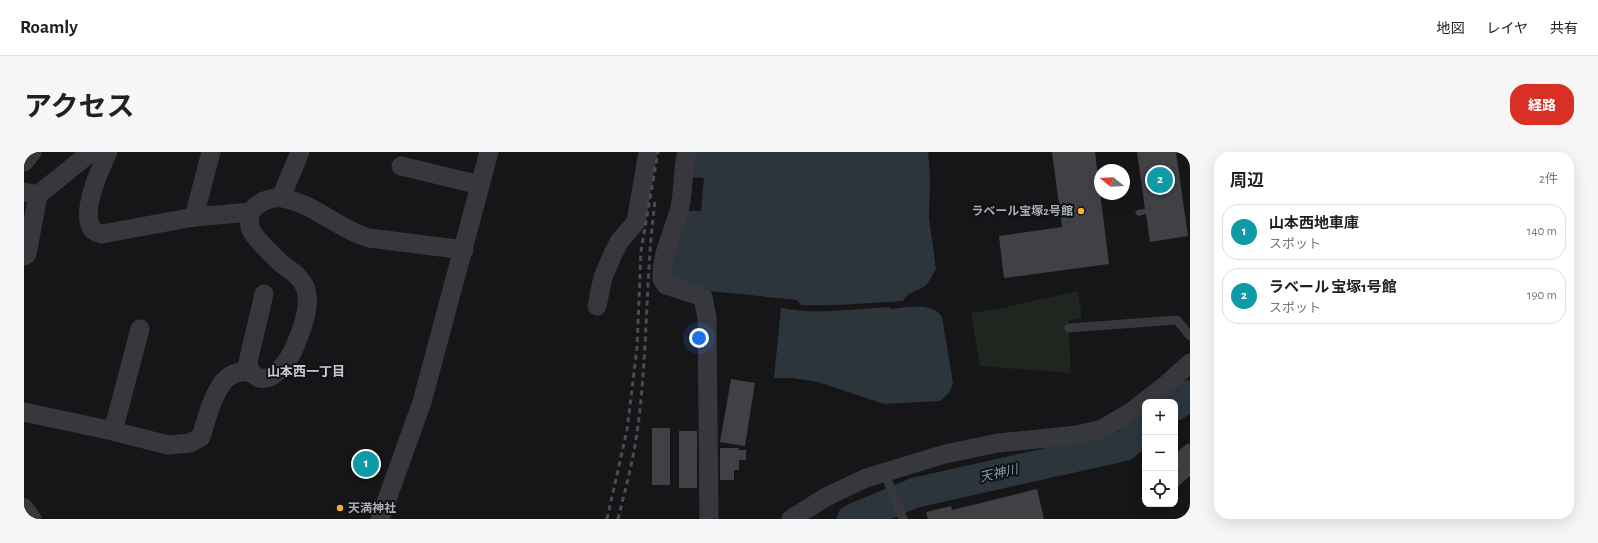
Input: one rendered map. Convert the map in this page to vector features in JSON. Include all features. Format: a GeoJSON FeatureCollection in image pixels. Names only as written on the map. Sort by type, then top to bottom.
{"type":"FeatureCollection","features":[{"type":"Feature","properties":{"kind":"street"},"geometry":{"type":"LineString","coordinates":[[24,162],[32,152]]}},
{"type":"Feature","properties":{"kind":"street"},"geometry":{"type":"LineString","coordinates":[[24,256],[27,254],[31,193],[91,152]]}},
{"type":"Feature","properties":{"kind":"street"},"geometry":{"type":"LineString","coordinates":[[108,152],[97,176],[89,210],[90,225],[94,232],[102,234],[194,217],[251,212]]}},
{"type":"Feature","properties":{"kind":"street"},"geometry":{"type":"LineString","coordinates":[[194,217],[211,152]]}},
{"type":"Feature","properties":{"kind":"street"},"geometry":{"type":"LineString","coordinates":[[281,198],[300,152]]}},
{"type":"Feature","properties":{"kind":"street"},"geometry":{"type":"LineString","coordinates":[[380,519],[422,402],[464,250],[489,152]]}},
{"type":"Feature","properties":{"kind":"street"},"geometry":{"type":"LineString","coordinates":[[597,306],[603,277],[612,256],[619,242],[636,222],[648,152]]}},
{"type":"Feature","properties":{"kind":"street"},"geometry":{"type":"LineString","coordinates":[[687,152],[684,162],[680,206],[665,252],[662,279],[666,285],[703,297],[707,318],[709,519]]}},
{"type":"Feature","properties":{"kind":"street"},"geometry":{"type":"LineString","coordinates":[[402,166],[480,185]]}},
{"type":"Feature","properties":{"kind":"street"},"geometry":{"type":"LineString","coordinates":[[24,412],[113,431],[168,445],[190,443],[201,437],[213,399],[225,380],[238,372],[250,373],[260,378],[267,378],[277,372],[289,360],[301,330],[306,311],[307,296],[300,278],[281,263],[252,231],[249,222],[251,212],[256,205],[267,200],[281,198],[320,211],[356,234],[370,238],[464,250]]}},
{"type":"Feature","properties":{"kind":"street"},"geometry":{"type":"LineString","coordinates":[[250,373],[248,362],[264,294]]}},
{"type":"Feature","properties":{"kind":"street"},"geometry":{"type":"LineString","coordinates":[[113,431],[140,329]]}},
{"type":"Feature","properties":{"kind":"street"},"geometry":{"type":"LineString","coordinates":[[794,518],[826,497],[866,478],[887,479],[945,454],[998,443],[1077,435],[1102,429],[1131,412],[1167,384],[1190,363]]}},
{"type":"Feature","properties":{"kind":"street"},"geometry":{"type":"LineString","coordinates":[[24,508],[32,519]]}},
{"type":"Feature","properties":{"kind":"lane"},"geometry":{"type":"LineString","coordinates":[[1069,328],[1177,320],[1190,336]]}},
{"type":"Feature","properties":{"kind":"lane"},"geometry":{"type":"LineString","coordinates":[[887,479],[901,516]]}},
{"type":"Feature","properties":{"kind":"shaded area"},"geometry":{"type":"Polygon","coordinates":[[[694,152],[928,152],[930,176],[929,218],[936,269],[926,285],[910,293],[903,301],[838,305],[801,305],[797,300],[710,291],[668,280],[683,211],[701,211],[704,178],[687,177],[694,152]]]}},
{"type":"Feature","properties":{"kind":"shaded area"},"geometry":{"type":"Polygon","coordinates":[[[1078,291],[1082,318],[1068,321],[1071,373],[980,366],[971,313],[1002,308],[1078,291]]]}},
{"type":"Feature","properties":{"kind":"shaded area"},"geometry":{"type":"Polygon","coordinates":[[[889,307],[890,309],[925,307],[937,312],[942,317],[953,383],[949,393],[940,401],[884,404],[818,382],[793,378],[774,378],[781,308],[821,311],[889,307]]]}},
{"type":"Feature","properties":{"kind":"building","name":"ラベール宝塚2号館"},"geometry":{"type":"Polygon","coordinates":[[[1052,152],[1095,152],[1096,164],[1094,164],[1094,200],[1101,200],[1109,264],[1004,278],[999,236],[1062,227],[1052,152]]]}},
{"type":"Feature","properties":{"kind":"building"},"geometry":{"type":"Polygon","coordinates":[[[1137,152],[1176,152],[1188,236],[1150,242],[1146,214],[1138,216],[1135,213],[1137,210],[1145,209],[1137,152]]]}},
{"type":"Feature","properties":{"kind":"building"},"geometry":{"type":"Polygon","coordinates":[[[731,379],[755,383],[745,446],[720,442],[731,379]]]}},
{"type":"Feature","properties":{"kind":"building"},"geometry":{"type":"Polygon","coordinates":[[[652,428],[670,428],[670,485],[652,485],[652,428]]]}},
{"type":"Feature","properties":{"kind":"building"},"geometry":{"type":"Polygon","coordinates":[[[679,431],[697,431],[697,488],[679,488],[679,431]]]}},
{"type":"Feature","properties":{"kind":"building"},"geometry":{"type":"Polygon","coordinates":[[[1188,443],[1190,445],[1190,476],[1178,486],[1178,471],[1178,451],[1188,443]]]}},
{"type":"Feature","properties":{"kind":"building"},"geometry":{"type":"Polygon","coordinates":[[[720,448],[739,448],[739,450],[746,450],[746,460],[739,460],[739,470],[734,470],[734,480],[720,480],[720,448]]]}},
{"type":"Feature","properties":{"kind":"building"},"geometry":{"type":"Polygon","coordinates":[[[364,457],[372,460],[368,471],[360,468],[364,457]]]}},
{"type":"Feature","properties":{"kind":"building"},"geometry":{"type":"Polygon","coordinates":[[[1037,489],[1044,519],[928,519],[926,512],[951,506],[952,510],[1037,489]]]}},
{"type":"Feature","properties":{"kind":"waterway","name":"天神川"},"geometry":{"type":"LineString","coordinates":[[1178,404],[1190,395]]}},
{"type":"Feature","properties":{"kind":"waterway","name":"天神川"},"geometry":{"type":"LineString","coordinates":[[852,519],[914,493],[1124,446],[1142,431]]}},
{"type":"Feature","properties":{"kind":"railway"},"geometry":{"type":"LineString","coordinates":[[607,519],[627,430],[637,348],[641,251],[658,152]]}},
{"type":"Feature","properties":{"kind":"railway"},"geometry":{"type":"LineString","coordinates":[[618,519],[629,476],[641,404],[655,201]]}},
{"type":"Feature","properties":{"kind":"place","name":"ラベール 宝塚1号館"},"geometry":{"type":"Point","coordinates":[1160,180]}},
{"type":"Feature","properties":{"kind":"place","name":"ラベール宝塚2号館"},"geometry":{"type":"Point","coordinates":[1081,211]}},
{"type":"Feature","properties":{"kind":"place","name":"山本西地車庫"},"geometry":{"type":"Point","coordinates":[366,464]}},
{"type":"Feature","properties":{"kind":"place","name":"天満神社"},"geometry":{"type":"Point","coordinates":[340,508]}},
{"type":"Feature","properties":{"kind":"district","name":"山本西一丁目"},"geometry":{"type":"Point","coordinates":[306,372]}}]}
